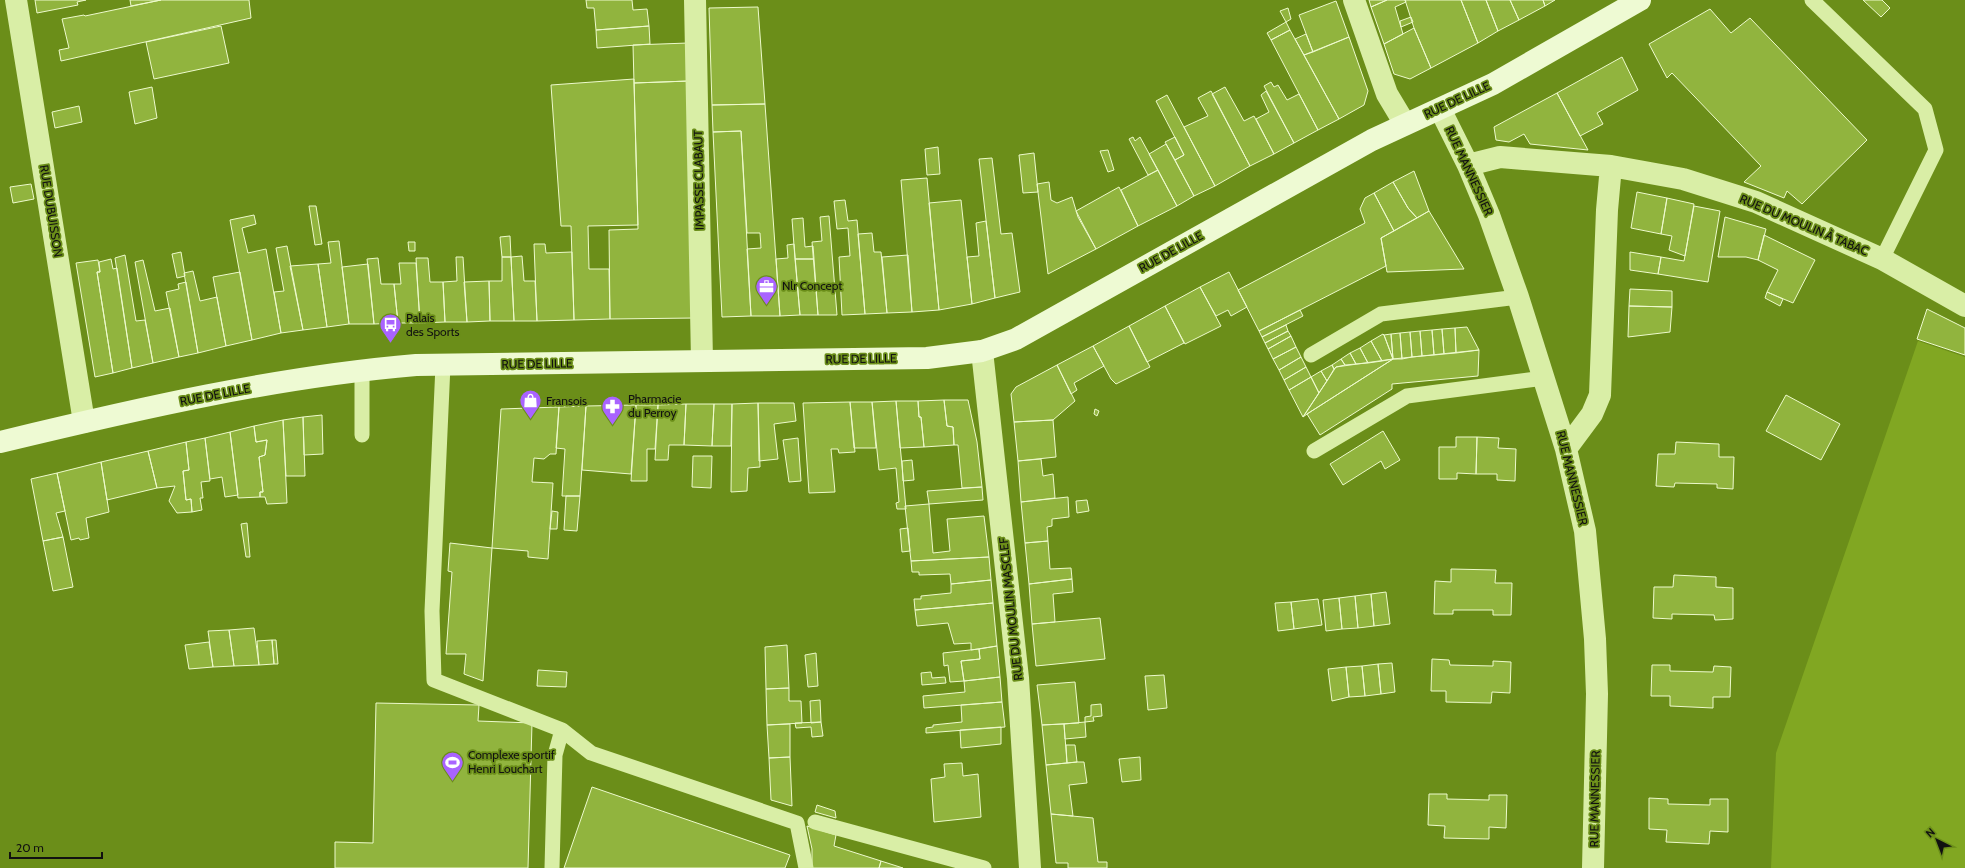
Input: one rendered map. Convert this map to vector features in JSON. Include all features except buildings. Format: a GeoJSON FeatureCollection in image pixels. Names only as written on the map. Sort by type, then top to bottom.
{"type":"FeatureCollection","features":[{"type":"Feature","properties":{"kind":"main road","name":"RUE DE LILLE"},"geometry":{"type":"LineString","coordinates":[[0,442],[84,422],[228,392],[329,374],[362,370],[416,365],[927,358],[982,351],[1016,339],[1372,140],[1492,84],[1640,0]]}},
{"type":"Feature","properties":{"kind":"street","name":"RUE DUBUISSON"},"geometry":{"type":"LineString","coordinates":[[16,0],[84,422]]}},
{"type":"Feature","properties":{"kind":"street","name":"IMPASSE CLABAUT"},"geometry":{"type":"LineString","coordinates":[[695,0],[702,361]]}},
{"type":"Feature","properties":{"kind":"street"},"geometry":{"type":"LineString","coordinates":[[1354,0],[1387,94],[1405,124]]}},
{"type":"Feature","properties":{"kind":"street","name":"RUE MANNESSIER"},"geometry":{"type":"LineString","coordinates":[[1440,109],[1468,165],[1489,215],[1518,297],[1566,449],[1585,531],[1595,639],[1597,694],[1593,868]]}},
{"type":"Feature","properties":{"kind":"street","name":"RUE DU MOULIN À TABAC"},"geometry":{"type":"LineString","coordinates":[[1468,165],[1500,157],[1611,166],[1683,179],[1756,202],[1882,259],[1965,306]]}},
{"type":"Feature","properties":{"kind":"street"},"geometry":{"type":"LineString","coordinates":[[1566,449],[1592,414],[1600,395],[1607,210],[1611,166]]}},
{"type":"Feature","properties":{"kind":"street","name":"RUE DU MOULIN MASCLEF"},"geometry":{"type":"LineString","coordinates":[[982,351],[1018,678],[1030,868]]}},
{"type":"Feature","properties":{"kind":"lane"},"geometry":{"type":"LineString","coordinates":[[1812,0],[1925,109],[1936,150],[1882,259]]}},
{"type":"Feature","properties":{"kind":"lane"},"geometry":{"type":"LineString","coordinates":[[1311,355],[1381,314],[1518,297]]}},
{"type":"Feature","properties":{"kind":"lane"},"geometry":{"type":"LineString","coordinates":[[443,365],[432,611],[434,680],[562,730],[591,752],[798,823],[806,868]]}},
{"type":"Feature","properties":{"kind":"lane"},"geometry":{"type":"LineString","coordinates":[[362,370],[362,435]]}},
{"type":"Feature","properties":{"kind":"lane"},"geometry":{"type":"LineString","coordinates":[[1314,451],[1407,396],[1544,378]]}},
{"type":"Feature","properties":{"kind":"lane"},"geometry":{"type":"LineString","coordinates":[[552,868],[555,755],[562,730]]}},
{"type":"Feature","properties":{"kind":"lane"},"geometry":{"type":"LineString","coordinates":[[816,822],[984,868]]}},
{"type":"Feature","properties":{"kind":"green space"},"geometry":{"type":"Polygon","coordinates":[[[1918,341],[1965,357],[1965,868],[1771,868],[1776,753],[1918,341]]]}},
{"type":"Feature","properties":{"kind":"place","name":"Nlr Concept"},"geometry":{"type":"Point","coordinates":[767,306]}},
{"type":"Feature","properties":{"kind":"place","name":"Palais des Sports"},"geometry":{"type":"Point","coordinates":[391,344]}},
{"type":"Feature","properties":{"kind":"place","name":"Fransois"},"geometry":{"type":"Point","coordinates":[530,420]}},
{"type":"Feature","properties":{"kind":"place","name":"Pharmacie du Perroy"},"geometry":{"type":"Point","coordinates":[613,426]}},
{"type":"Feature","properties":{"kind":"place","name":"Complexe sportif Henri Louchart"},"geometry":{"type":"Point","coordinates":[452,782]}}]}
